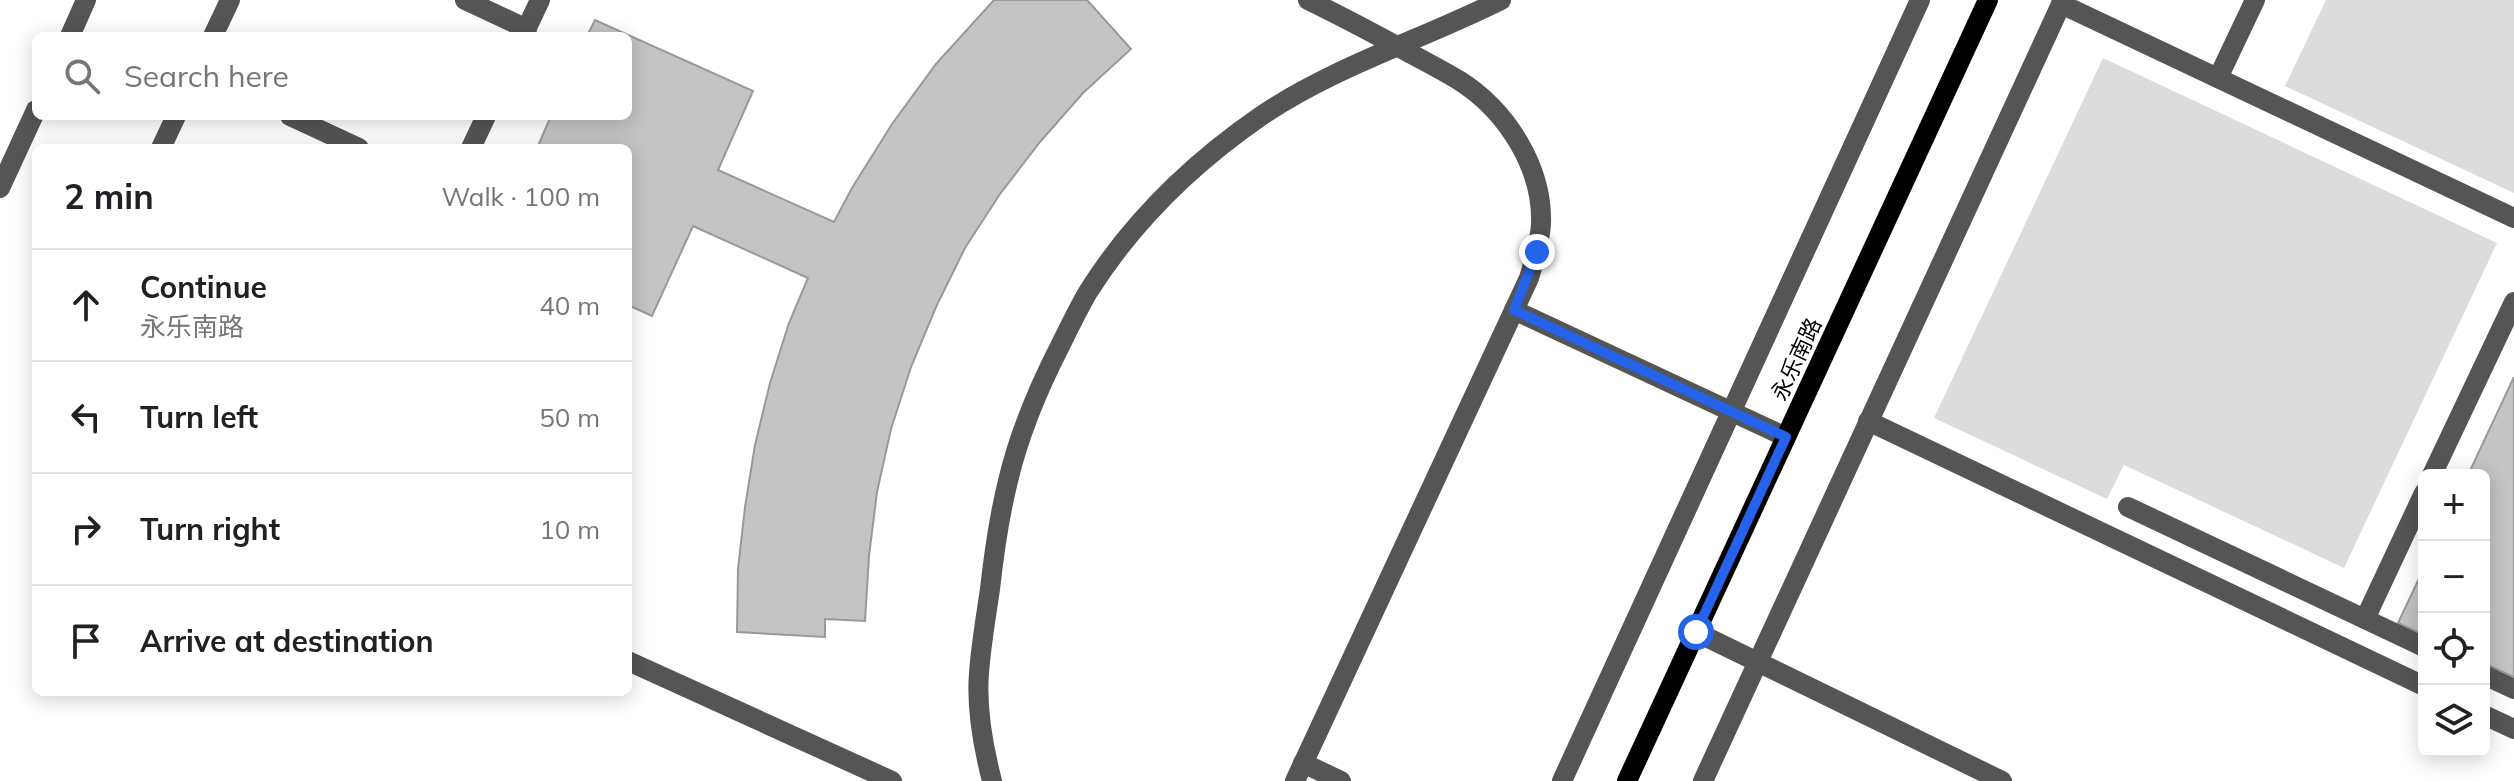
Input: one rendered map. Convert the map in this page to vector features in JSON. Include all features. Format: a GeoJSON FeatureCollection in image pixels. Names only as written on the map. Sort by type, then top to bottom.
{"type":"FeatureCollection","features":[{"type":"Feature","properties":{"kind":"main road","name":"永乐南路"},"geometry":{"type":"LineString","coordinates":[[1627,781],[1988,0]]}},
{"type":"Feature","properties":{"kind":"street"},"geometry":{"type":"LineString","coordinates":[[72,32],[86,0]]}},
{"type":"Feature","properties":{"kind":"street"},"geometry":{"type":"LineString","coordinates":[[215,32],[230,0]]}},
{"type":"Feature","properties":{"kind":"street"},"geometry":{"type":"LineString","coordinates":[[465,0],[525,32],[540,0]]}},
{"type":"Feature","properties":{"kind":"street"},"geometry":{"type":"LineString","coordinates":[[1308,0],[1355,22],[1462,82],[1488,104],[1510,130],[1533,171],[1540,211],[1537,252],[1514,310],[1299,772],[1341,781]]}},
{"type":"Feature","properties":{"kind":"street"},"geometry":{"type":"LineString","coordinates":[[992,781],[981,724],[979,675],[996,540],[1008,479],[1044,376],[1088,293],[1148,214],[1183,178],[1262,115],[1306,88],[1351,66],[1501,0]]}},
{"type":"Feature","properties":{"kind":"street"},"geometry":{"type":"LineString","coordinates":[[1562,781],[1920,0]]}},
{"type":"Feature","properties":{"kind":"street"},"geometry":{"type":"LineString","coordinates":[[2218,78],[2255,0]]}},
{"type":"Feature","properties":{"kind":"street"},"geometry":{"type":"LineString","coordinates":[[1703,781],[2062,2],[2514,218]]}},
{"type":"Feature","properties":{"kind":"street"},"geometry":{"type":"LineString","coordinates":[[0,188],[32,119]]}},
{"type":"Feature","properties":{"kind":"street"},"geometry":{"type":"LineString","coordinates":[[163,144],[174,120]]}},
{"type":"Feature","properties":{"kind":"street"},"geometry":{"type":"LineString","coordinates":[[299,120],[350,144]]}},
{"type":"Feature","properties":{"kind":"street"},"geometry":{"type":"LineString","coordinates":[[473,144],[484,120]]}},
{"type":"Feature","properties":{"kind":"street"},"geometry":{"type":"LineString","coordinates":[[2435,469],[2514,302]]}},
{"type":"Feature","properties":{"kind":"street"},"geometry":{"type":"LineString","coordinates":[[1514,310],[1786,437]]}},
{"type":"Feature","properties":{"kind":"street"},"geometry":{"type":"LineString","coordinates":[[1868,421],[2422,685]]}},
{"type":"Feature","properties":{"kind":"street"},"geometry":{"type":"LineString","coordinates":[[2365,619],[2418,506]]}},
{"type":"Feature","properties":{"kind":"street"},"geometry":{"type":"LineString","coordinates":[[2128,507],[2418,644]]}},
{"type":"Feature","properties":{"kind":"street"},"geometry":{"type":"LineString","coordinates":[[1696,632],[2002,781]]}},
{"type":"Feature","properties":{"kind":"street"},"geometry":{"type":"LineString","coordinates":[[632,663],[892,781]]}},
{"type":"Feature","properties":{"kind":"street"},"geometry":{"type":"LineString","coordinates":[[2490,678],[2514,689]]}},
{"type":"Feature","properties":{"kind":"street"},"geometry":{"type":"LineString","coordinates":[[2490,718],[2514,729]]}},
{"type":"Feature","properties":{"kind":"shaded area"},"geometry":{"type":"Polygon","coordinates":[[[2326,0],[2514,0],[2514,193],[2285,86],[2326,0]]]}},
{"type":"Feature","properties":{"kind":"shaded area"},"geometry":{"type":"Polygon","coordinates":[[[2103,58],[2497,243],[2344,568],[2124,465],[2107,499],[1934,418],[2103,58]]]}},
{"type":"Feature","properties":{"kind":"building"},"geometry":{"type":"Polygon","coordinates":[[[994,0],[1087,0],[1131,49],[1083,93],[1000,194],[965,248],[936,307],[911,367],[891,429],[877,492],[865,621],[825,619],[825,637],[737,632],[738,569],[755,445],[789,323],[808,278],[693,226],[652,316],[632,307],[632,144],[539,144],[549,120],[632,120],[632,37],[753,91],[718,170],[834,222],[892,124],[936,64],[994,0]]]}},
{"type":"Feature","properties":{"kind":"building"},"geometry":{"type":"Polygon","coordinates":[[[595,20],[622,32],[589,32],[595,20]]]}},
{"type":"Feature","properties":{"kind":"building"},"geometry":{"type":"Polygon","coordinates":[[[2514,377],[2514,677],[2490,666],[2490,469],[2471,469],[2514,377]]]}},
{"type":"Feature","properties":{"kind":"building"},"geometry":{"type":"Polygon","coordinates":[[[2418,581],[2418,632],[2398,623],[2418,581]]]}},
{"type":"Feature","properties":{"kind":"route"},"geometry":{"type":"LineString","coordinates":[[1537,252],[1514,310],[1786,437],[1696,632]]}}]}
